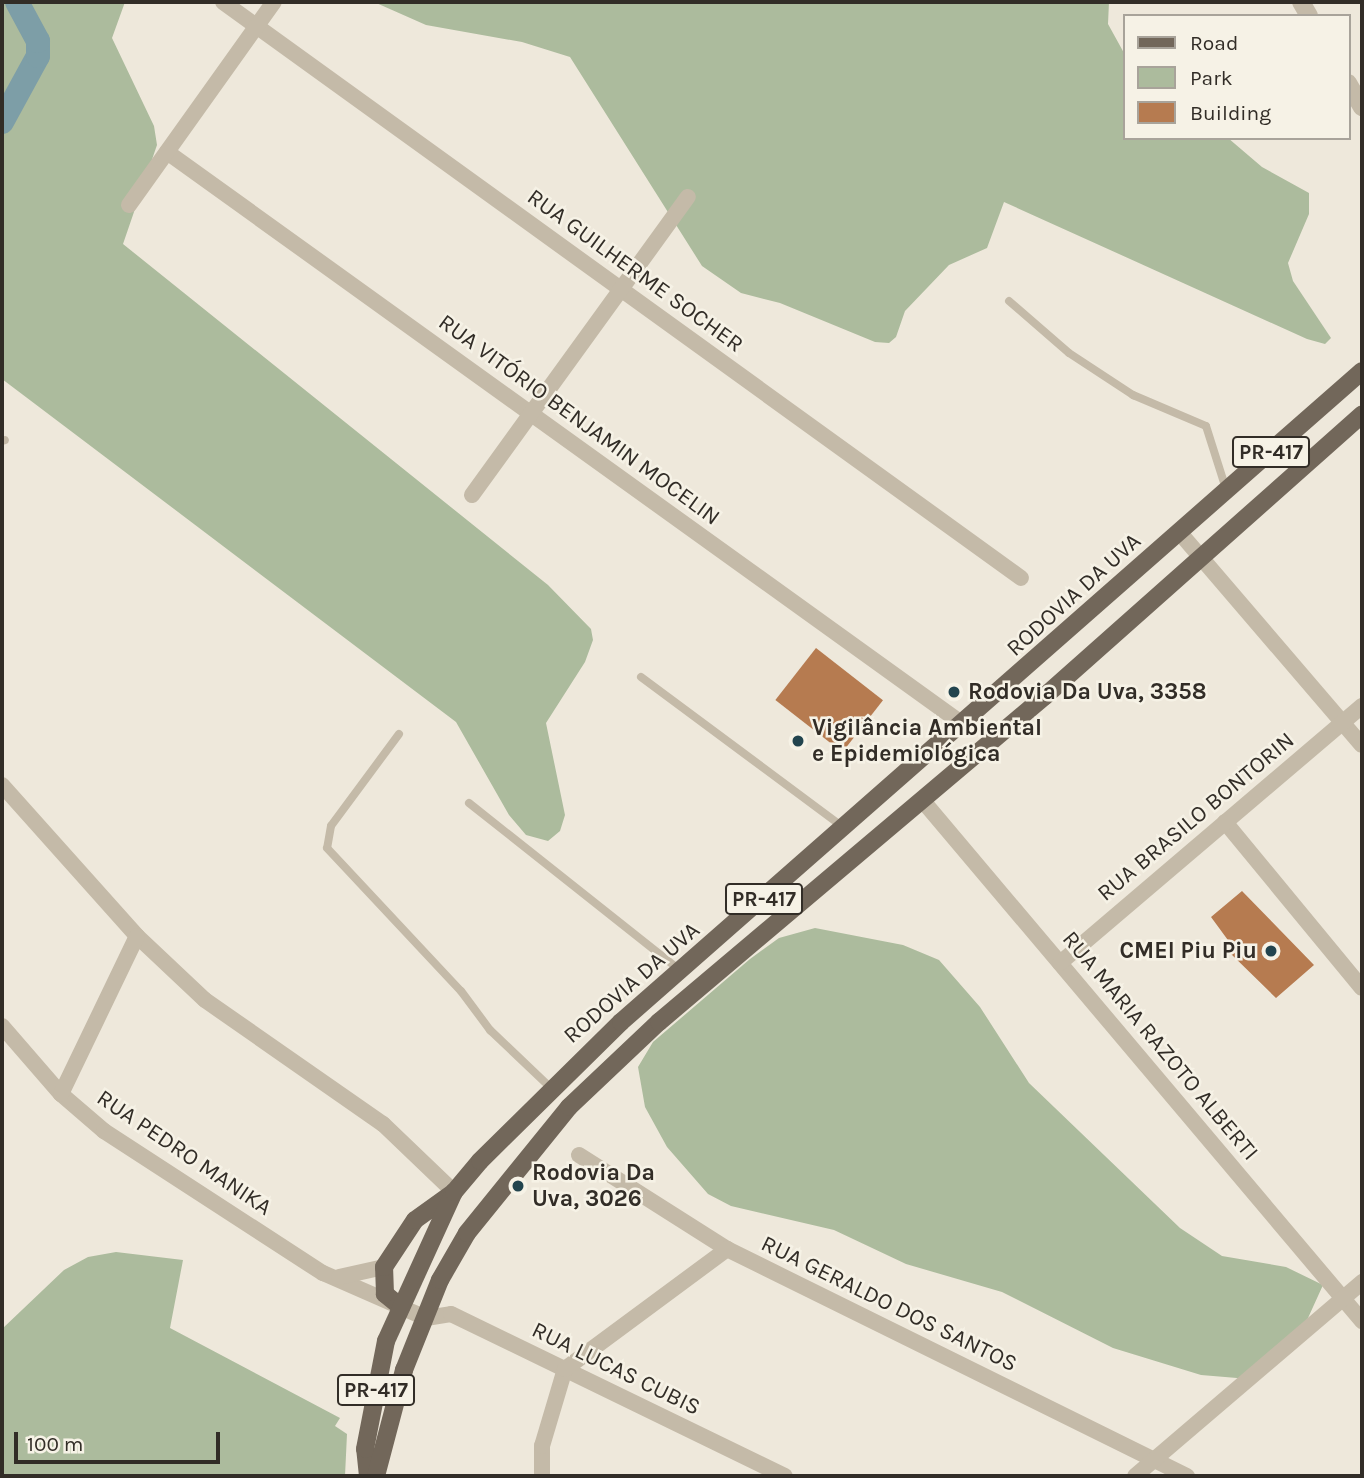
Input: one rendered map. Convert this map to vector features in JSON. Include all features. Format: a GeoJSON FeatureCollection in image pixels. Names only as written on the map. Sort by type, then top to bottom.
{"type":"FeatureCollection","features":[{"type":"Feature","properties":{"kind":"main road","name":"RODOVIA DA UVA"},"geometry":{"type":"LineString","coordinates":[[368,1476],[365,1449],[386,1341],[454,1192],[551,1088],[1362,371]]}},
{"type":"Feature","properties":{"kind":"main road","name":"RODOVIA DA UVA"},"geometry":{"type":"LineString","coordinates":[[376,1476],[404,1370],[467,1233],[569,1107],[659,1022],[923,802],[1362,415]]}},
{"type":"Feature","properties":{"kind":"main road"},"geometry":{"type":"LineString","coordinates":[[401,1307],[385,1294],[384,1268],[415,1220],[454,1192]]}},
{"type":"Feature","properties":{"kind":"street","name":"RUA GUILHERME SOCHER"},"geometry":{"type":"LineString","coordinates":[[223,2],[1021,578]]}},
{"type":"Feature","properties":{"kind":"street"},"geometry":{"type":"LineString","coordinates":[[129,205],[274,2]]}},
{"type":"Feature","properties":{"kind":"street"},"geometry":{"type":"LineString","coordinates":[[1350,86],[1362,107]]}},
{"type":"Feature","properties":{"kind":"street","name":"RUA VITÓRIO BENJAMIN MOCELIN"},"geometry":{"type":"LineString","coordinates":[[167,152],[964,725]]}},
{"type":"Feature","properties":{"kind":"street"},"geometry":{"type":"LineString","coordinates":[[472,495],[688,197]]}},
{"type":"Feature","properties":{"kind":"street"},"geometry":{"type":"LineString","coordinates":[[1180,533],[1362,745]]}},
{"type":"Feature","properties":{"kind":"street","name":"RUA BRASILO BONTORIN"},"geometry":{"type":"LineString","coordinates":[[1060,962],[1362,706]]}},
{"type":"Feature","properties":{"kind":"street"},"geometry":{"type":"LineString","coordinates":[[2,785],[137,936],[205,1000],[383,1124],[454,1192]]}},
{"type":"Feature","properties":{"kind":"street","name":"RUA MARIA RAZOTO ALBERTI"},"geometry":{"type":"LineString","coordinates":[[923,802],[1362,1321]]}},
{"type":"Feature","properties":{"kind":"street"},"geometry":{"type":"LineString","coordinates":[[1225,822],[1362,988]]}},
{"type":"Feature","properties":{"kind":"street"},"geometry":{"type":"LineString","coordinates":[[61,1094],[137,936]]}},
{"type":"Feature","properties":{"kind":"street","name":"RUA PEDRO MANIKA"},"geometry":{"type":"LineString","coordinates":[[2,1026],[61,1094],[104,1131],[323,1273],[426,1318]]}},
{"type":"Feature","properties":{"kind":"street","name":"RUA GERALDO DOS SANTOS"},"geometry":{"type":"LineString","coordinates":[[579,1155],[727,1249],[1187,1476]]}},
{"type":"Feature","properties":{"kind":"street"},"geometry":{"type":"LineString","coordinates":[[542,1476],[542,1446],[565,1368],[727,1249]]}},
{"type":"Feature","properties":{"kind":"street","name":"RUA PEDRO MANIKA"},"geometry":{"type":"LineString","coordinates":[[323,1273],[354,1277],[384,1268]]}},
{"type":"Feature","properties":{"kind":"street"},"geometry":{"type":"LineString","coordinates":[[1135,1476],[1362,1282]]}},
{"type":"Feature","properties":{"kind":"street","name":"RUA LUCAS CUBIS"},"geometry":{"type":"LineString","coordinates":[[426,1318],[451,1314],[785,1476]]}},
{"type":"Feature","properties":{"kind":"lane"},"geometry":{"type":"LineString","coordinates":[[1009,301],[1069,353],[1133,395],[1206,425],[1227,491]]}},
{"type":"Feature","properties":{"kind":"lane"},"geometry":{"type":"LineString","coordinates":[[641,677],[844,828]]}},
{"type":"Feature","properties":{"kind":"lane"},"geometry":{"type":"LineString","coordinates":[[399,734],[331,826],[327,848],[461,990],[490,1030],[551,1088]]}},
{"type":"Feature","properties":{"kind":"lane"},"geometry":{"type":"LineString","coordinates":[[469,803],[683,972]]}},
{"type":"Feature","properties":{"kind":"green space"},"geometry":{"type":"Polygon","coordinates":[[[2,2],[125,2],[112,38],[154,126],[157,145],[123,244],[548,585],[591,629],[593,640],[585,662],[546,723],[565,815],[560,831],[548,841],[526,835],[509,815],[456,722],[2,379],[2,2]]]}},
{"type":"Feature","properties":{"kind":"green space"},"geometry":{"type":"Polygon","coordinates":[[[374,2],[1109,2],[1108,24],[1122,49],[1122,140],[1230,140],[1262,167],[1309,193],[1309,214],[1288,263],[1293,281],[1331,338],[1325,344],[1307,339],[1004,202],[987,248],[949,265],[905,311],[896,337],[889,343],[875,342],[780,303],[741,293],[702,266],[570,57],[522,42],[426,25],[374,2]]]}},
{"type":"Feature","properties":{"kind":"green space"},"geometry":{"type":"Polygon","coordinates":[[[815,928],[903,945],[939,960],[980,1007],[1029,1083],[1180,1228],[1222,1256],[1286,1267],[1323,1285],[1293,1351],[1249,1379],[1201,1375],[1113,1348],[1002,1292],[906,1264],[834,1230],[731,1206],[708,1194],[667,1147],[645,1107],[638,1067],[653,1042],[750,959],[779,938],[815,928]]]}},
{"type":"Feature","properties":{"kind":"green space"},"geometry":{"type":"Polygon","coordinates":[[[116,1252],[183,1260],[170,1328],[340,1418],[335,1426],[347,1434],[345,1476],[2,1476],[2,1329],[64,1270],[88,1257],[116,1252]]]}},
{"type":"Feature","properties":{"kind":"building"},"geometry":{"type":"Polygon","coordinates":[[[816,648],[883,700],[842,752],[775,700],[816,648]]]}},
{"type":"Feature","properties":{"kind":"building"},"geometry":{"type":"Polygon","coordinates":[[[1242,891],[1314,965],[1276,998],[1228,951],[1233,947],[1211,917],[1242,891]]]}},
{"type":"Feature","properties":{"kind":"waterway"},"geometry":{"type":"LineString","coordinates":[[2,122],[38,56],[38,41],[17,2]]}},
{"type":"Feature","properties":{"kind":"place","name":"Rodovia Da Uva, 3358"},"geometry":{"type":"Point","coordinates":[954,692]}},
{"type":"Feature","properties":{"kind":"place","name":"Vigilância Ambiental e Epidemiológica"},"geometry":{"type":"Point","coordinates":[798,741]}},
{"type":"Feature","properties":{"kind":"place","name":"CMEI Piu Piu"},"geometry":{"type":"Point","coordinates":[1271,951]}},
{"type":"Feature","properties":{"kind":"place","name":"Rodovia Da Uva, 3026"},"geometry":{"type":"Point","coordinates":[518,1186]}}]}
